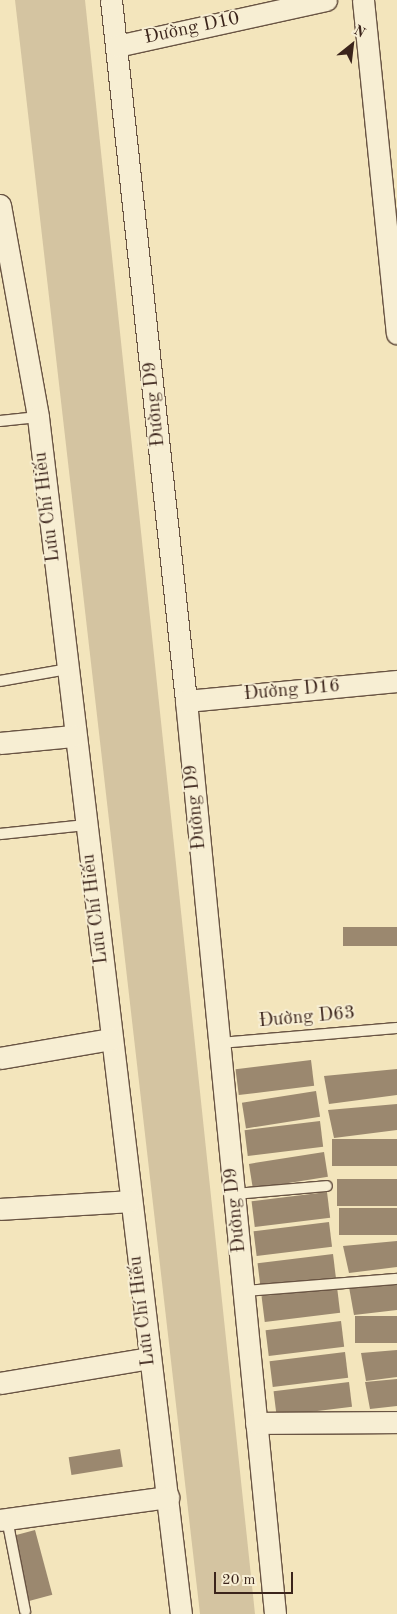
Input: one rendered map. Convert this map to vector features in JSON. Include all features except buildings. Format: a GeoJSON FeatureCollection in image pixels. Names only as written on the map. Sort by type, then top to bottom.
{"type":"FeatureCollection","features":[{"type":"Feature","properties":{"kind":"street","name":"Đường D9"},"geometry":{"type":"LineString","coordinates":[[111,0],[186,701],[275,1614]]}},
{"type":"Feature","properties":{"kind":"street","name":"Đường D10"},"geometry":{"type":"LineString","coordinates":[[117,46],[326,0]]}},
{"type":"Feature","properties":{"kind":"street"},"geometry":{"type":"LineString","coordinates":[[364,0],[397,334]]}},
{"type":"Feature","properties":{"kind":"street","name":"Lưu Chí Hiếu"},"geometry":{"type":"LineString","coordinates":[[0,205],[38,417],[68,669],[73,736],[86,825],[148,1358],[168,1497],[181,1614]]}},
{"type":"Feature","properties":{"kind":"street","name":"Đường D16"},"geometry":{"type":"LineString","coordinates":[[186,701],[397,681]]}},
{"type":"Feature","properties":{"kind":"street"},"geometry":{"type":"LineString","coordinates":[[0,743],[73,736]]}},
{"type":"Feature","properties":{"kind":"street"},"geometry":{"type":"LineString","coordinates":[[0,1058],[111,1039]]}},
{"type":"Feature","properties":{"kind":"street"},"geometry":{"type":"LineString","coordinates":[[0,1209],[130,1201]]}},
{"type":"Feature","properties":{"kind":"street"},"geometry":{"type":"LineString","coordinates":[[0,1383],[148,1358]]}},
{"type":"Feature","properties":{"kind":"street"},"geometry":{"type":"LineString","coordinates":[[256,1423],[397,1422]]}},
{"type":"Feature","properties":{"kind":"street"},"geometry":{"type":"LineString","coordinates":[[4,1520],[168,1497]]}},
{"type":"Feature","properties":{"kind":"lane"},"geometry":{"type":"LineString","coordinates":[[0,421],[38,417]]}},
{"type":"Feature","properties":{"kind":"lane"},"geometry":{"type":"LineString","coordinates":[[0,682],[68,669]]}},
{"type":"Feature","properties":{"kind":"lane"},"geometry":{"type":"LineString","coordinates":[[0,834],[86,825]]}},
{"type":"Feature","properties":{"kind":"lane","name":"Đường D63"},"geometry":{"type":"LineString","coordinates":[[219,1043],[397,1028]]}},
{"type":"Feature","properties":{"kind":"lane"},"geometry":{"type":"LineString","coordinates":[[234,1194],[327,1186]]}},
{"type":"Feature","properties":{"kind":"lane"},"geometry":{"type":"LineString","coordinates":[[244,1291],[397,1279]]}},
{"type":"Feature","properties":{"kind":"lane"},"geometry":{"type":"LineString","coordinates":[[4,1520],[25,1612]]}},
{"type":"Feature","properties":{"kind":"shaded area"},"geometry":{"type":"Polygon","coordinates":[[[15,0],[85,0],[255,1614],[200,1614],[15,0]]]}}]}
